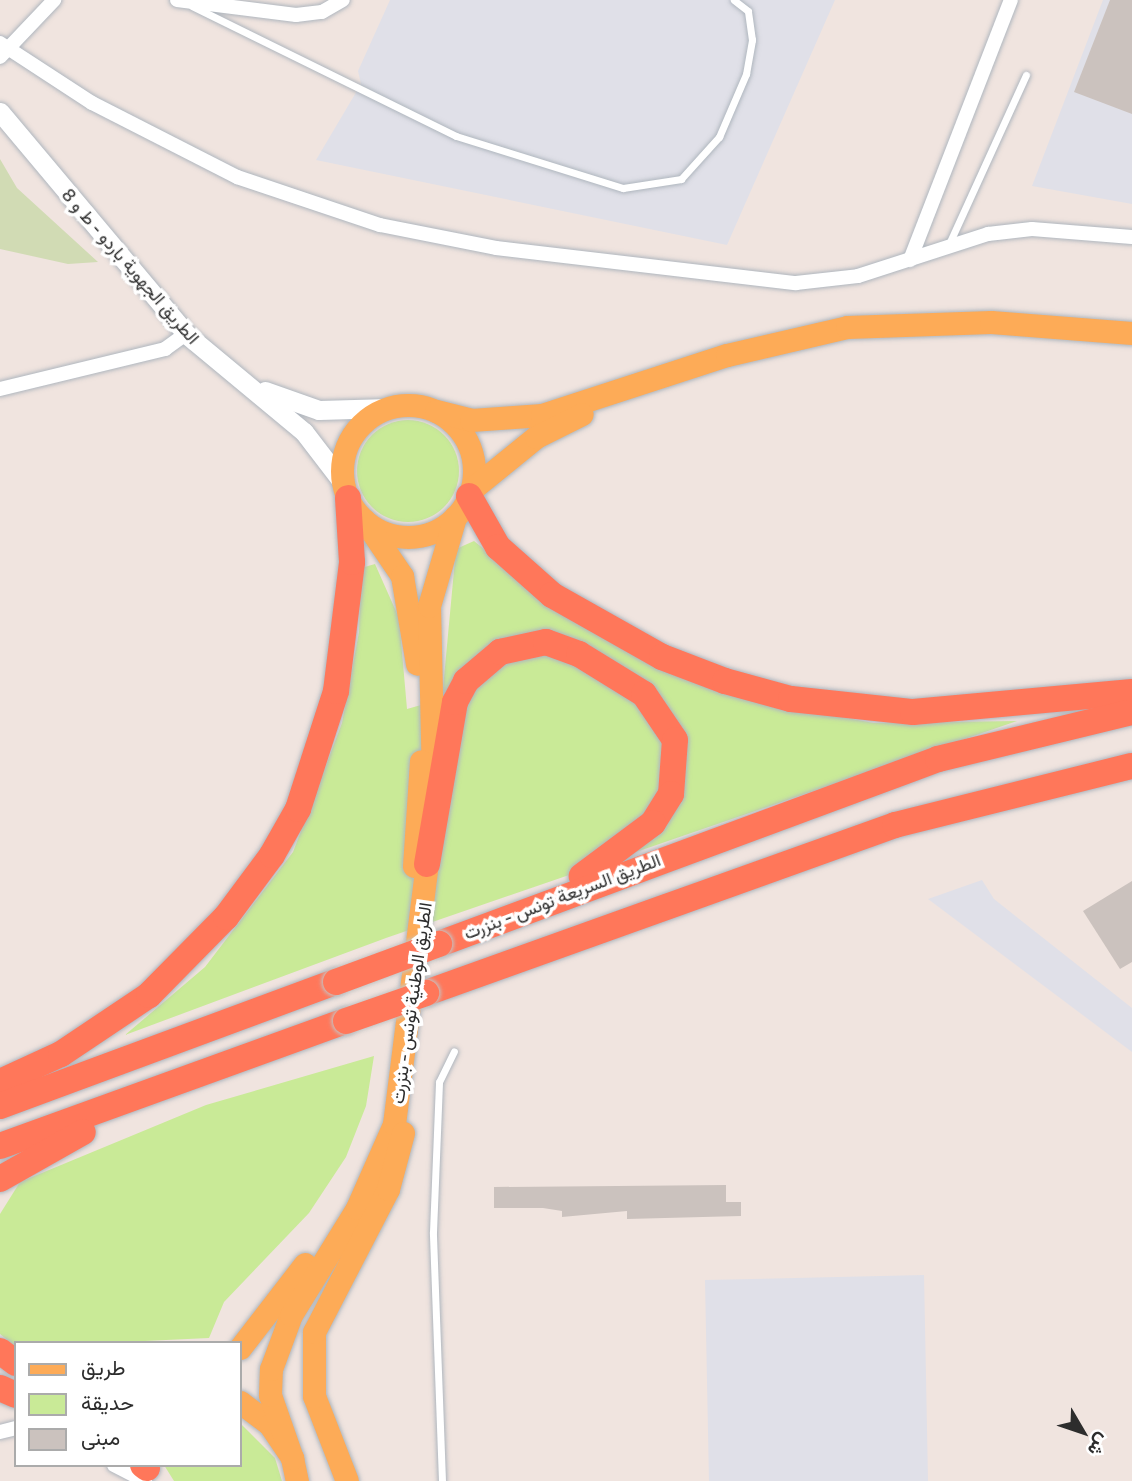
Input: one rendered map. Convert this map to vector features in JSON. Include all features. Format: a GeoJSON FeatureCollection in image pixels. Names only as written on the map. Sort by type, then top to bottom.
{"type":"FeatureCollection","features":[{"type":"Feature","properties":{"kind":"highway"},"geometry":{"type":"LineString","coordinates":[[0,1082],[72,1048],[149,995],[226,917],[272,855],[314,767],[336,691],[352,562],[346,490]]}},
{"type":"Feature","properties":{"kind":"highway"},"geometry":{"type":"LineString","coordinates":[[466,501],[498,547],[552,595],[662,657],[725,681],[792,699],[913,712],[1132,692]]}},
{"type":"Feature","properties":{"kind":"highway"},"geometry":{"type":"LineString","coordinates":[[427,864],[455,702],[466,681],[500,652],[545,642],[579,653],[644,694],[675,740],[677,767],[671,794],[653,823],[542,901]]}},
{"type":"Feature","properties":{"kind":"highway","name":"الطريق السريعة تونس - بنزرت"},"geometry":{"type":"LineString","coordinates":[[0,1106],[439,944],[542,901],[938,759],[1132,712]]}},
{"type":"Feature","properties":{"kind":"highway"},"geometry":{"type":"LineString","coordinates":[[0,1146],[895,825],[1132,766]]}},
{"type":"Feature","properties":{"kind":"highway"},"geometry":{"type":"LineString","coordinates":[[0,1180],[58,1143],[231,1063]]}},
{"type":"Feature","properties":{"kind":"main road","name":"الطريق الجهوية باردو - ط و 8"},"geometry":{"type":"LineString","coordinates":[[0,112],[186,334],[325,453],[346,490]]}},
{"type":"Feature","properties":{"kind":"main road","name":"الطريق الوطنية تونس - بنزرت"},"geometry":{"type":"LineString","coordinates":[[364,520],[400,537],[439,529],[536,437],[635,389],[727,355],[847,327],[991,322],[1132,333]]}},
{"type":"Feature","properties":{"kind":"main road","name":"الطريق الجهوية باردو - ط و 8"},"geometry":{"type":"LineString","coordinates":[[242,380],[319,410],[390,408]]}},
{"type":"Feature","properties":{"kind":"main road","name":"الطريق الوطنية تونس - بنزرت"},"geometry":{"type":"LineString","coordinates":[[390,408],[505,420],[635,389]]}},
{"type":"Feature","properties":{"kind":"main road"},"geometry":{"type":"LineString","coordinates":[[346,490],[348,445],[365,422],[390,408]]}},
{"type":"Feature","properties":{"kind":"main road","name":"الطريق الوطنية تونس - بنزرت"},"geometry":{"type":"LineString","coordinates":[[296,1474],[270,1395],[271,1368],[291,1315],[380,1163],[407,1051],[434,773],[429,606],[466,501],[472,452],[452,421],[436,411]]}},
{"type":"Feature","properties":{"kind":"main road","name":"الطريق الوطنية تونس - بنزرت"},"geometry":{"type":"LineString","coordinates":[[242,1346],[277,1307],[343,1203],[382,1118],[393,1054],[421,774],[418,680],[402,576],[346,490]]}},
{"type":"Feature","properties":{"kind":"main road"},"geometry":{"type":"LineString","coordinates":[[347,1481],[314,1396],[314,1332],[397,1163],[407,1051]]}},
{"type":"Feature","properties":{"kind":"main road","name":"الطريق الوطنية تونس - بنزرت"},"geometry":{"type":"LineString","coordinates":[[242,1404],[270,1426],[296,1474]]}},
{"type":"Feature","properties":{"kind":"street"},"geometry":{"type":"LineString","coordinates":[[54,0],[2,49],[92,103],[237,177],[380,225],[729,279],[809,281],[910,260],[947,247],[1032,229],[1132,237]]}},
{"type":"Feature","properties":{"kind":"street"},"geometry":{"type":"LineString","coordinates":[[177,0],[192,5],[296,15],[322,12],[343,0]]}},
{"type":"Feature","properties":{"kind":"street"},"geometry":{"type":"LineString","coordinates":[[227,0],[244,10]]}},
{"type":"Feature","properties":{"kind":"street"},"geometry":{"type":"LineString","coordinates":[[910,260],[1011,0]]}},
{"type":"Feature","properties":{"kind":"street"},"geometry":{"type":"LineString","coordinates":[[0,389],[165,349],[186,334]]}},
{"type":"Feature","properties":{"kind":"street"},"geometry":{"type":"LineString","coordinates":[[123,1467],[147,1472]]}},
{"type":"Feature","properties":{"kind":"lane"},"geometry":{"type":"LineString","coordinates":[[192,5],[456,136],[622,188],[681,179],[719,137],[746,74],[752,40],[748,11],[734,0]]}},
{"type":"Feature","properties":{"kind":"lane"},"geometry":{"type":"LineString","coordinates":[[947,247],[1026,75]]}},
{"type":"Feature","properties":{"kind":"lane"},"geometry":{"type":"LineString","coordinates":[[442,1481],[433,1232],[439,1082],[454,1051]]}},
{"type":"Feature","properties":{"kind":"shaded area"},"geometry":{"type":"Polygon","coordinates":[[[390,0],[835,0],[727,245],[316,160],[361,84],[358,71],[390,0]]]}},
{"type":"Feature","properties":{"kind":"shaded area"},"geometry":{"type":"Polygon","coordinates":[[[1103,0],[1132,0],[1132,204],[1032,186],[1103,0]]]}},
{"type":"Feature","properties":{"kind":"shaded area"},"geometry":{"type":"Polygon","coordinates":[[[982,880],[994,899],[1132,1008],[1132,1052],[928,899],[982,880]]]}},
{"type":"Feature","properties":{"kind":"shaded area"},"geometry":{"type":"Polygon","coordinates":[[[924,1275],[928,1481],[709,1481],[705,1280],[924,1275]]]}},
{"type":"Feature","properties":{"kind":"green space"},"geometry":{"type":"Polygon","coordinates":[[[0,159],[17,188],[98,262],[68,264],[0,249],[0,159]]]}},
{"type":"Feature","properties":{"kind":"green space"},"geometry":{"type":"Polygon","coordinates":[[[408,420],[427,424],[444,435],[455,452],[459,471],[455,490],[444,507],[427,518],[408,522],[389,518],[372,507],[361,490],[357,471],[361,452],[372,435],[389,424],[408,420]]]}},
{"type":"Feature","properties":{"kind":"green space"},"geometry":{"type":"Polygon","coordinates":[[[474,541],[545,598],[750,700],[874,723],[1017,721],[386,938],[125,1035],[205,967],[293,852],[342,723],[359,632],[361,568],[375,564],[399,618],[407,709],[442,699],[456,549],[474,541]]]}},
{"type":"Feature","properties":{"kind":"green space"},"geometry":{"type":"Polygon","coordinates":[[[374,1056],[366,1106],[346,1157],[309,1213],[224,1302],[209,1338],[14,1341],[14,1345],[0,1334],[0,1214],[20,1182],[206,1105],[374,1056]]]}},
{"type":"Feature","properties":{"kind":"green space"},"geometry":{"type":"Polygon","coordinates":[[[242,1425],[275,1458],[282,1481],[174,1481],[165,1467],[242,1467],[242,1425]]]}},
{"type":"Feature","properties":{"kind":"building"},"geometry":{"type":"Polygon","coordinates":[[[1110,0],[1132,0],[1132,114],[1074,92],[1110,0]]]}},
{"type":"Feature","properties":{"kind":"building"},"geometry":{"type":"Polygon","coordinates":[[[1132,881],[1132,962],[1120,969],[1083,911],[1132,881]]]}},
{"type":"Feature","properties":{"kind":"building"},"geometry":{"type":"Polygon","coordinates":[[[726,1185],[726,1202],[741,1202],[741,1216],[627,1219],[627,1211],[562,1217],[562,1211],[543,1208],[494,1208],[494,1187],[726,1185]]]}}]}
